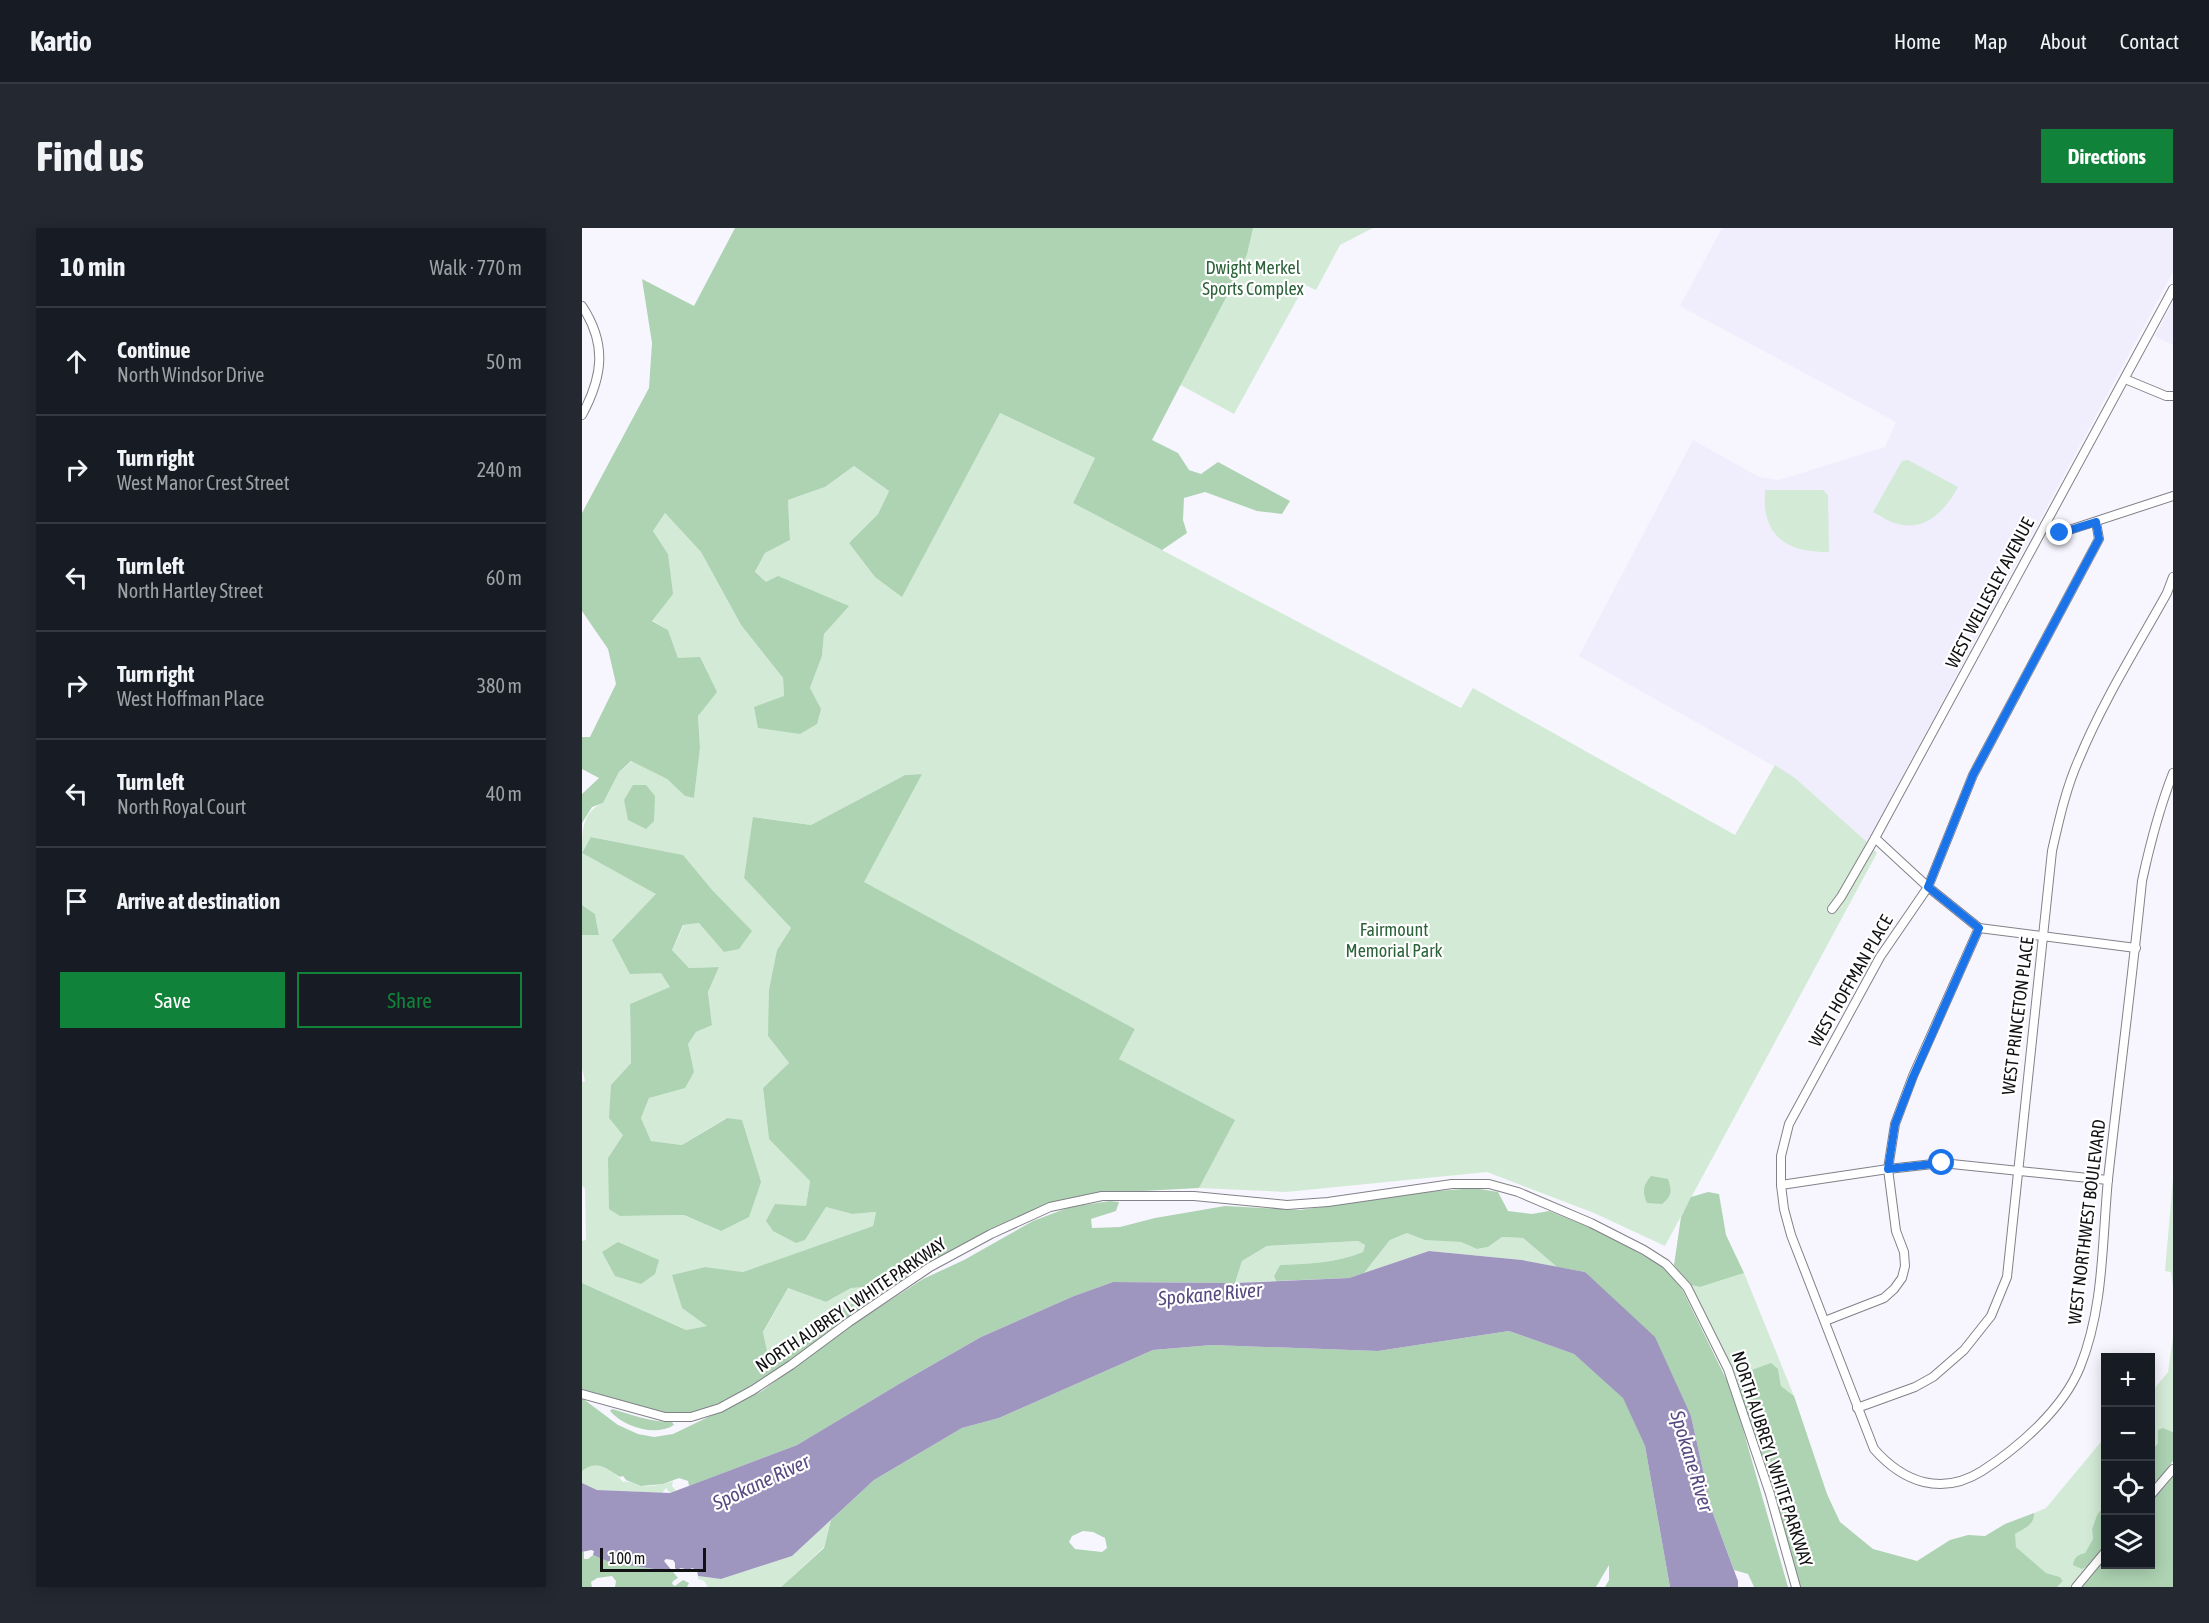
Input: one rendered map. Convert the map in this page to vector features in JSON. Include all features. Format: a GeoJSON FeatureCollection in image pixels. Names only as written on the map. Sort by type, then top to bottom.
{"type":"FeatureCollection","features":[{"type":"Feature","properties":{"kind":"street","name":"WEST WELLESLEY AVENUE"},"geometry":{"type":"LineString","coordinates":[[1832,909],[1875,838],[2173,290]]}},
{"type":"Feature","properties":{"kind":"street"},"geometry":{"type":"LineString","coordinates":[[582,306],[593,322],[599,343],[600,365],[595,387],[582,415]]}},
{"type":"Feature","properties":{"kind":"street"},"geometry":{"type":"LineString","coordinates":[[2125,379],[2166,396],[2173,396]]}},
{"type":"Feature","properties":{"kind":"street"},"geometry":{"type":"LineString","coordinates":[[2045,525],[2060,533],[2173,496]]}},
{"type":"Feature","properties":{"kind":"street","name":"WEST HOFFMAN PLACE"},"geometry":{"type":"LineString","coordinates":[[1857,1408],[1791,1236],[1784,1209],[1781,1156],[1789,1124],[1880,957],[1928,887],[1973,775],[2099,539],[2096,522]]}},
{"type":"Feature","properties":{"kind":"street","name":"WEST PRINCETON PLACE"},"geometry":{"type":"LineString","coordinates":[[1857,1408],[1914,1387],[1933,1377],[1964,1350],[1991,1316],[2007,1277],[2052,851],[2059,820],[2071,779],[2093,726],[2167,593],[2173,577]]}},
{"type":"Feature","properties":{"kind":"street","name":"WEST NORTHWEST BOULEVARD"},"geometry":{"type":"LineString","coordinates":[[1857,1408],[1874,1449],[1889,1466],[1911,1478],[1938,1485],[1967,1480],[2023,1441],[2064,1396],[2080,1368],[2090,1338],[2099,1287],[2108,1180],[2142,881],[2151,840],[2173,773]]}},
{"type":"Feature","properties":{"kind":"street"},"geometry":{"type":"LineString","coordinates":[[1875,838],[1928,887],[1979,928],[2136,948]]}},
{"type":"Feature","properties":{"kind":"street"},"geometry":{"type":"LineString","coordinates":[[1825,1321],[1884,1298],[1902,1278],[1905,1266],[1904,1252],[1896,1232],[1888,1169],[1895,1124],[1913,1077],[1979,928]]}},
{"type":"Feature","properties":{"kind":"street"},"geometry":{"type":"LineString","coordinates":[[1781,1185],[1942,1163],[2108,1180]]}},
{"type":"Feature","properties":{"kind":"street","name":"NORTH AUBREY L WHITE PARKWAY"},"geometry":{"type":"LineString","coordinates":[[582,1394],[639,1412],[664,1417],[691,1417],[720,1408],[791,1365],[930,1267],[991,1234],[1050,1208],[1113,1196],[1194,1196],[1287,1205],[1328,1202],[1452,1184],[1489,1184],[1518,1192],[1592,1223],[1644,1250],[1666,1264],[1687,1287],[1728,1369],[1770,1494],[1796,1587]]}},
{"type":"Feature","properties":{"kind":"street"},"geometry":{"type":"LineString","coordinates":[[2155,1491],[2173,1469]]}},
{"type":"Feature","properties":{"kind":"street"},"geometry":{"type":"LineString","coordinates":[[2076,1587],[2101,1557]]}},
{"type":"Feature","properties":{"kind":"shaded area"},"geometry":{"type":"Polygon","coordinates":[[[1722,228],[2173,228],[2173,272],[1867,842],[1795,778],[1579,656],[1693,440],[1759,477],[1779,480],[1885,447],[1896,422],[1680,306],[1722,228]]]}},
{"type":"Feature","properties":{"kind":"shaded area"},"geometry":{"type":"Polygon","coordinates":[[[2173,302],[2173,345],[2155,336],[2173,302]]]}},
{"type":"Feature","properties":{"kind":"green space"},"geometry":{"type":"Polygon","coordinates":[[[735,228],[1253,228],[1247,254],[1235,280],[1152,440],[1178,453],[1189,470],[1201,474],[1218,462],[1290,501],[1282,514],[1257,511],[1205,492],[1184,498],[1183,520],[1187,533],[1162,550],[1073,503],[1095,458],[1000,413],[902,597],[875,577],[849,543],[878,514],[889,491],[854,466],[825,487],[788,500],[790,540],[765,553],[755,572],[766,582],[778,576],[849,606],[824,634],[822,656],[810,688],[821,709],[817,724],[800,734],[758,728],[754,707],[784,696],[783,678],[741,625],[701,552],[665,513],[653,531],[668,554],[673,594],[652,621],[668,630],[678,658],[700,657],[717,692],[698,716],[700,748],[694,798],[685,796],[667,779],[631,761],[619,772],[603,803],[592,807],[582,823],[582,794],[599,778],[582,769],[582,737],[590,737],[616,684],[608,649],[582,611],[582,513],[649,388],[652,343],[642,279],[694,306],[735,228]]]}},
{"type":"Feature","properties":{"kind":"green space","name":"Dwight Merkel Sports Complex"},"geometry":{"type":"Polygon","coordinates":[[[1105,228],[1373,228],[1340,245],[1316,290],[1305,285],[1234,414],[1164,376],[1105,228]]]}},
{"type":"Feature","properties":{"kind":"green space","name":"Fairmount Memorial Park"},"geometry":{"type":"Polygon","coordinates":[[[1000,413],[1095,458],[1073,503],[1461,708],[1473,688],[1735,835],[1775,765],[1795,778],[1877,853],[1665,1246],[1594,1213],[1487,1172],[1286,1192],[1199,1188],[1234,1120],[1119,1059],[1135,1029],[863,882],[921,774],[905,775],[811,825],[754,817],[744,878],[791,928],[777,950],[768,1036],[789,1063],[763,1088],[769,1138],[810,1180],[806,1206],[805,1240],[826,1207],[852,1214],[876,1212],[873,1226],[743,1272],[705,1267],[673,1275],[682,1308],[708,1326],[686,1330],[582,1283],[582,1241],[586,1240],[585,1188],[582,1186],[582,1082],[585,1081],[582,1068],[582,935],[599,934],[595,914],[582,905],[582,853],[583,829],[587,817],[591,811],[603,803],[619,772],[632,761],[667,779],[685,796],[694,798],[700,748],[698,716],[668,630],[652,620],[668,554],[653,531],[665,513],[701,552],[741,625],[783,678],[784,696],[810,688],[822,656],[824,634],[848,606],[766,582],[755,573],[765,553],[790,540],[788,500],[825,487],[854,466],[889,491],[878,514],[849,543],[902,596],[1000,413]],[[592,837],[582,853],[657,894],[661,972],[671,987],[630,1004],[631,1063],[611,1085],[623,1135],[608,1158],[620,1216],[684,1215],[721,1231],[726,1118],[682,1145],[651,1141],[641,1118],[649,1098],[694,1072],[687,1045],[696,1032],[712,1024],[708,992],[719,967],[689,968],[672,950],[684,925],[699,923],[713,891],[682,855],[592,837]]]}},
{"type":"Feature","properties":{"kind":"green space"},"geometry":{"type":"Polygon","coordinates":[[[1908,460],[1958,487],[1940,512],[1933,518],[1915,525],[1891,522],[1873,512],[1902,461],[1908,460]]]}},
{"type":"Feature","properties":{"kind":"green space"},"geometry":{"type":"Polygon","coordinates":[[[1765,490],[1823,490],[1828,495],[1829,552],[1808,551],[1782,540],[1770,525],[1766,514],[1765,490]]]}},
{"type":"Feature","properties":{"kind":"green space"},"geometry":{"type":"Polygon","coordinates":[[[922,774],[864,882],[1135,1029],[1119,1059],[1235,1120],[1199,1188],[1104,1193],[1049,1204],[940,1259],[895,1285],[851,1288],[826,1302],[788,1288],[763,1332],[768,1357],[784,1354],[831,1312],[854,1303],[859,1309],[780,1368],[715,1407],[689,1414],[663,1414],[582,1389],[582,1283],[686,1330],[707,1326],[682,1308],[672,1275],[705,1267],[743,1272],[873,1226],[876,1212],[852,1214],[826,1207],[805,1240],[796,1243],[773,1231],[766,1221],[775,1204],[806,1206],[810,1181],[769,1139],[763,1088],[789,1063],[768,1036],[769,990],[777,950],[791,928],[744,878],[753,817],[811,825],[905,775],[922,774]]]}},
{"type":"Feature","properties":{"kind":"green space"},"geometry":{"type":"Polygon","coordinates":[[[633,785],[646,785],[655,796],[654,821],[646,829],[628,820],[624,800],[633,785]]]}},
{"type":"Feature","properties":{"kind":"green space"},"geometry":{"type":"Polygon","coordinates":[[[591,837],[683,855],[713,891],[752,931],[739,949],[724,952],[699,923],[683,925],[672,950],[689,968],[719,967],[708,992],[712,1025],[696,1032],[688,1044],[694,1072],[685,1088],[649,1098],[641,1118],[651,1141],[682,1145],[727,1118],[742,1120],[761,1182],[749,1217],[721,1231],[684,1215],[620,1216],[609,1209],[608,1158],[623,1135],[609,1118],[611,1085],[631,1063],[630,1004],[670,987],[661,973],[630,974],[612,940],[656,894],[582,853],[591,837]]]}},
{"type":"Feature","properties":{"kind":"green space"},"geometry":{"type":"Polygon","coordinates":[[[582,905],[595,914],[599,935],[582,935],[582,905]]]}},
{"type":"Feature","properties":{"kind":"green space"},"geometry":{"type":"Polygon","coordinates":[[[1651,1176],[1668,1179],[1670,1193],[1662,1204],[1647,1203],[1645,1199],[1644,1189],[1651,1176]]]}},
{"type":"Feature","properties":{"kind":"green space"},"geometry":{"type":"Polygon","coordinates":[[[2173,1179],[2173,1286],[2171,1272],[2165,1271],[2173,1179]]]}},
{"type":"Feature","properties":{"kind":"green space"},"geometry":{"type":"Polygon","coordinates":[[[1474,1188],[1498,1192],[1508,1211],[1532,1214],[1549,1211],[1601,1232],[1664,1267],[1681,1287],[1732,1391],[1788,1587],[1754,1587],[1748,1574],[1734,1570],[1712,1511],[1691,1416],[1585,1272],[1557,1267],[1523,1238],[1502,1237],[1488,1247],[1477,1249],[1461,1242],[1425,1240],[1407,1233],[1390,1240],[1364,1273],[1349,1278],[1276,1281],[1274,1276],[1280,1265],[1332,1261],[1363,1252],[1365,1245],[1358,1241],[1267,1246],[1242,1261],[1235,1283],[1113,1282],[1074,1296],[981,1337],[797,1445],[689,1486],[688,1481],[679,1478],[663,1484],[641,1486],[601,1466],[587,1467],[582,1471],[582,1398],[618,1425],[638,1434],[654,1437],[673,1434],[762,1391],[852,1325],[923,1279],[964,1260],[1033,1221],[1070,1207],[1110,1201],[1119,1202],[1116,1211],[1091,1219],[1092,1228],[1120,1227],[1155,1218],[1225,1206],[1300,1210],[1427,1192],[1474,1188]]]}},
{"type":"Feature","properties":{"kind":"green space"},"geometry":{"type":"Polygon","coordinates":[[[1708,1192],[1719,1194],[1726,1235],[1744,1273],[1700,1287],[1691,1285],[1674,1265],[1681,1217],[1691,1197],[1708,1192]]]}},
{"type":"Feature","properties":{"kind":"green space"},"geometry":{"type":"Polygon","coordinates":[[[1407,1233],[1425,1239],[1461,1242],[1477,1249],[1488,1247],[1502,1237],[1523,1238],[1557,1267],[1522,1260],[1429,1251],[1364,1273],[1390,1240],[1407,1233]]]}},
{"type":"Feature","properties":{"kind":"green space"},"geometry":{"type":"Polygon","coordinates":[[[1358,1241],[1365,1245],[1363,1252],[1353,1256],[1322,1262],[1280,1265],[1274,1276],[1276,1281],[1235,1283],[1242,1261],[1267,1246],[1358,1241]]]}},
{"type":"Feature","properties":{"kind":"green space"},"geometry":{"type":"Polygon","coordinates":[[[618,1242],[659,1260],[655,1274],[641,1284],[615,1276],[602,1252],[618,1242]]]}},
{"type":"Feature","properties":{"kind":"green space"},"geometry":{"type":"Polygon","coordinates":[[[1744,1273],[1794,1396],[1781,1386],[1778,1369],[1749,1371],[1737,1380],[1691,1285],[1700,1287],[1744,1273]]]}},
{"type":"Feature","properties":{"kind":"green space"},"geometry":{"type":"Polygon","coordinates":[[[895,1285],[859,1309],[854,1303],[831,1312],[784,1354],[767,1358],[763,1333],[788,1288],[826,1302],[851,1288],[895,1285]]]}},
{"type":"Feature","properties":{"kind":"green space"},"geometry":{"type":"Polygon","coordinates":[[[1509,1331],[1574,1354],[1623,1397],[1645,1446],[1670,1587],[1605,1587],[1609,1580],[1609,1565],[1596,1587],[781,1587],[824,1548],[831,1520],[874,1480],[962,1428],[999,1418],[1153,1350],[1212,1345],[1378,1351],[1509,1331]],[[1083,1531],[1072,1536],[1069,1542],[1075,1549],[1102,1552],[1107,1548],[1105,1538],[1093,1532],[1083,1531]]]}},
{"type":"Feature","properties":{"kind":"green space"},"geometry":{"type":"Polygon","coordinates":[[[2173,1337],[2173,1432],[2163,1428],[2155,1447],[2155,1388],[2168,1372],[2173,1337]]]}},
{"type":"Feature","properties":{"kind":"green space"},"geometry":{"type":"Polygon","coordinates":[[[1771,1363],[1778,1369],[1781,1386],[1794,1396],[1827,1494],[1840,1522],[1873,1549],[1917,1561],[1950,1540],[1968,1535],[1985,1536],[2005,1524],[2034,1513],[2031,1523],[2015,1534],[2016,1547],[2046,1573],[2060,1577],[2063,1581],[2057,1587],[1800,1587],[1791,1565],[1737,1380],[1749,1371],[1771,1363]]]}},
{"type":"Feature","properties":{"kind":"green space"},"geometry":{"type":"Polygon","coordinates":[[[612,1409],[649,1419],[672,1422],[674,1425],[658,1430],[631,1426],[616,1417],[610,1411],[612,1409]]]}},
{"type":"Feature","properties":{"kind":"green space"},"geometry":{"type":"Polygon","coordinates":[[[2163,1428],[2173,1432],[2173,1461],[2155,1484],[2155,1447],[2158,1443],[2158,1430],[2163,1428]]]}},
{"type":"Feature","properties":{"kind":"green space"},"geometry":{"type":"Polygon","coordinates":[[[2101,1442],[2101,1510],[2092,1529],[2093,1539],[2085,1553],[2090,1565],[2071,1587],[2057,1587],[2063,1581],[2060,1577],[2046,1573],[2016,1547],[2014,1534],[2033,1520],[2034,1513],[2046,1508],[2101,1442]]]}},
{"type":"Feature","properties":{"kind":"green space"},"geometry":{"type":"Polygon","coordinates":[[[588,1465],[607,1469],[623,1482],[642,1486],[673,1481],[672,1486],[676,1491],[670,1493],[666,1488],[662,1493],[597,1490],[582,1483],[582,1471],[588,1465]]]}},
{"type":"Feature","properties":{"kind":"green space"},"geometry":{"type":"Polygon","coordinates":[[[2173,1473],[2173,1587],[2079,1587],[2101,1560],[2101,1569],[2155,1569],[2155,1496],[2173,1473]]]}},
{"type":"Feature","properties":{"kind":"green space"},"geometry":{"type":"Polygon","coordinates":[[[2101,1510],[2101,1550],[2090,1565],[2082,1569],[2073,1565],[2074,1560],[2085,1553],[2093,1539],[2092,1529],[2101,1510]]]}},
{"type":"Feature","properties":{"kind":"green space"},"geometry":{"type":"Polygon","coordinates":[[[831,1520],[824,1547],[781,1587],[708,1587],[704,1581],[698,1579],[698,1576],[721,1579],[792,1556],[831,1520]]]}},
{"type":"Feature","properties":{"kind":"green space"},"geometry":{"type":"Polygon","coordinates":[[[582,1552],[584,1552],[584,1559],[593,1555],[609,1562],[673,1572],[678,1578],[673,1581],[672,1584],[675,1586],[683,1580],[689,1583],[687,1587],[615,1587],[616,1581],[612,1576],[597,1578],[591,1582],[592,1587],[582,1587],[582,1552]]]}},
{"type":"Feature","properties":{"kind":"water","name":"Spokane River"},"geometry":{"type":"Polygon","coordinates":[[[1429,1251],[1522,1260],[1585,1272],[1655,1337],[1691,1416],[1712,1511],[1738,1581],[1738,1587],[1670,1587],[1645,1446],[1623,1398],[1574,1354],[1509,1331],[1378,1351],[1212,1345],[1153,1350],[999,1418],[962,1428],[874,1480],[792,1556],[721,1579],[698,1576],[697,1570],[692,1568],[677,1570],[673,1560],[664,1561],[673,1572],[609,1562],[593,1555],[594,1551],[582,1552],[582,1483],[597,1490],[670,1493],[797,1445],[981,1337],[1074,1296],[1113,1282],[1235,1283],[1349,1278],[1429,1251]]]}},
{"type":"Feature","properties":{"kind":"route"},"geometry":{"type":"LineString","coordinates":[[1942,1163],[1888,1169],[1895,1124],[1913,1077],[1979,928],[1928,887],[1973,775],[2099,539],[2096,522],[2060,533]]}}]}
